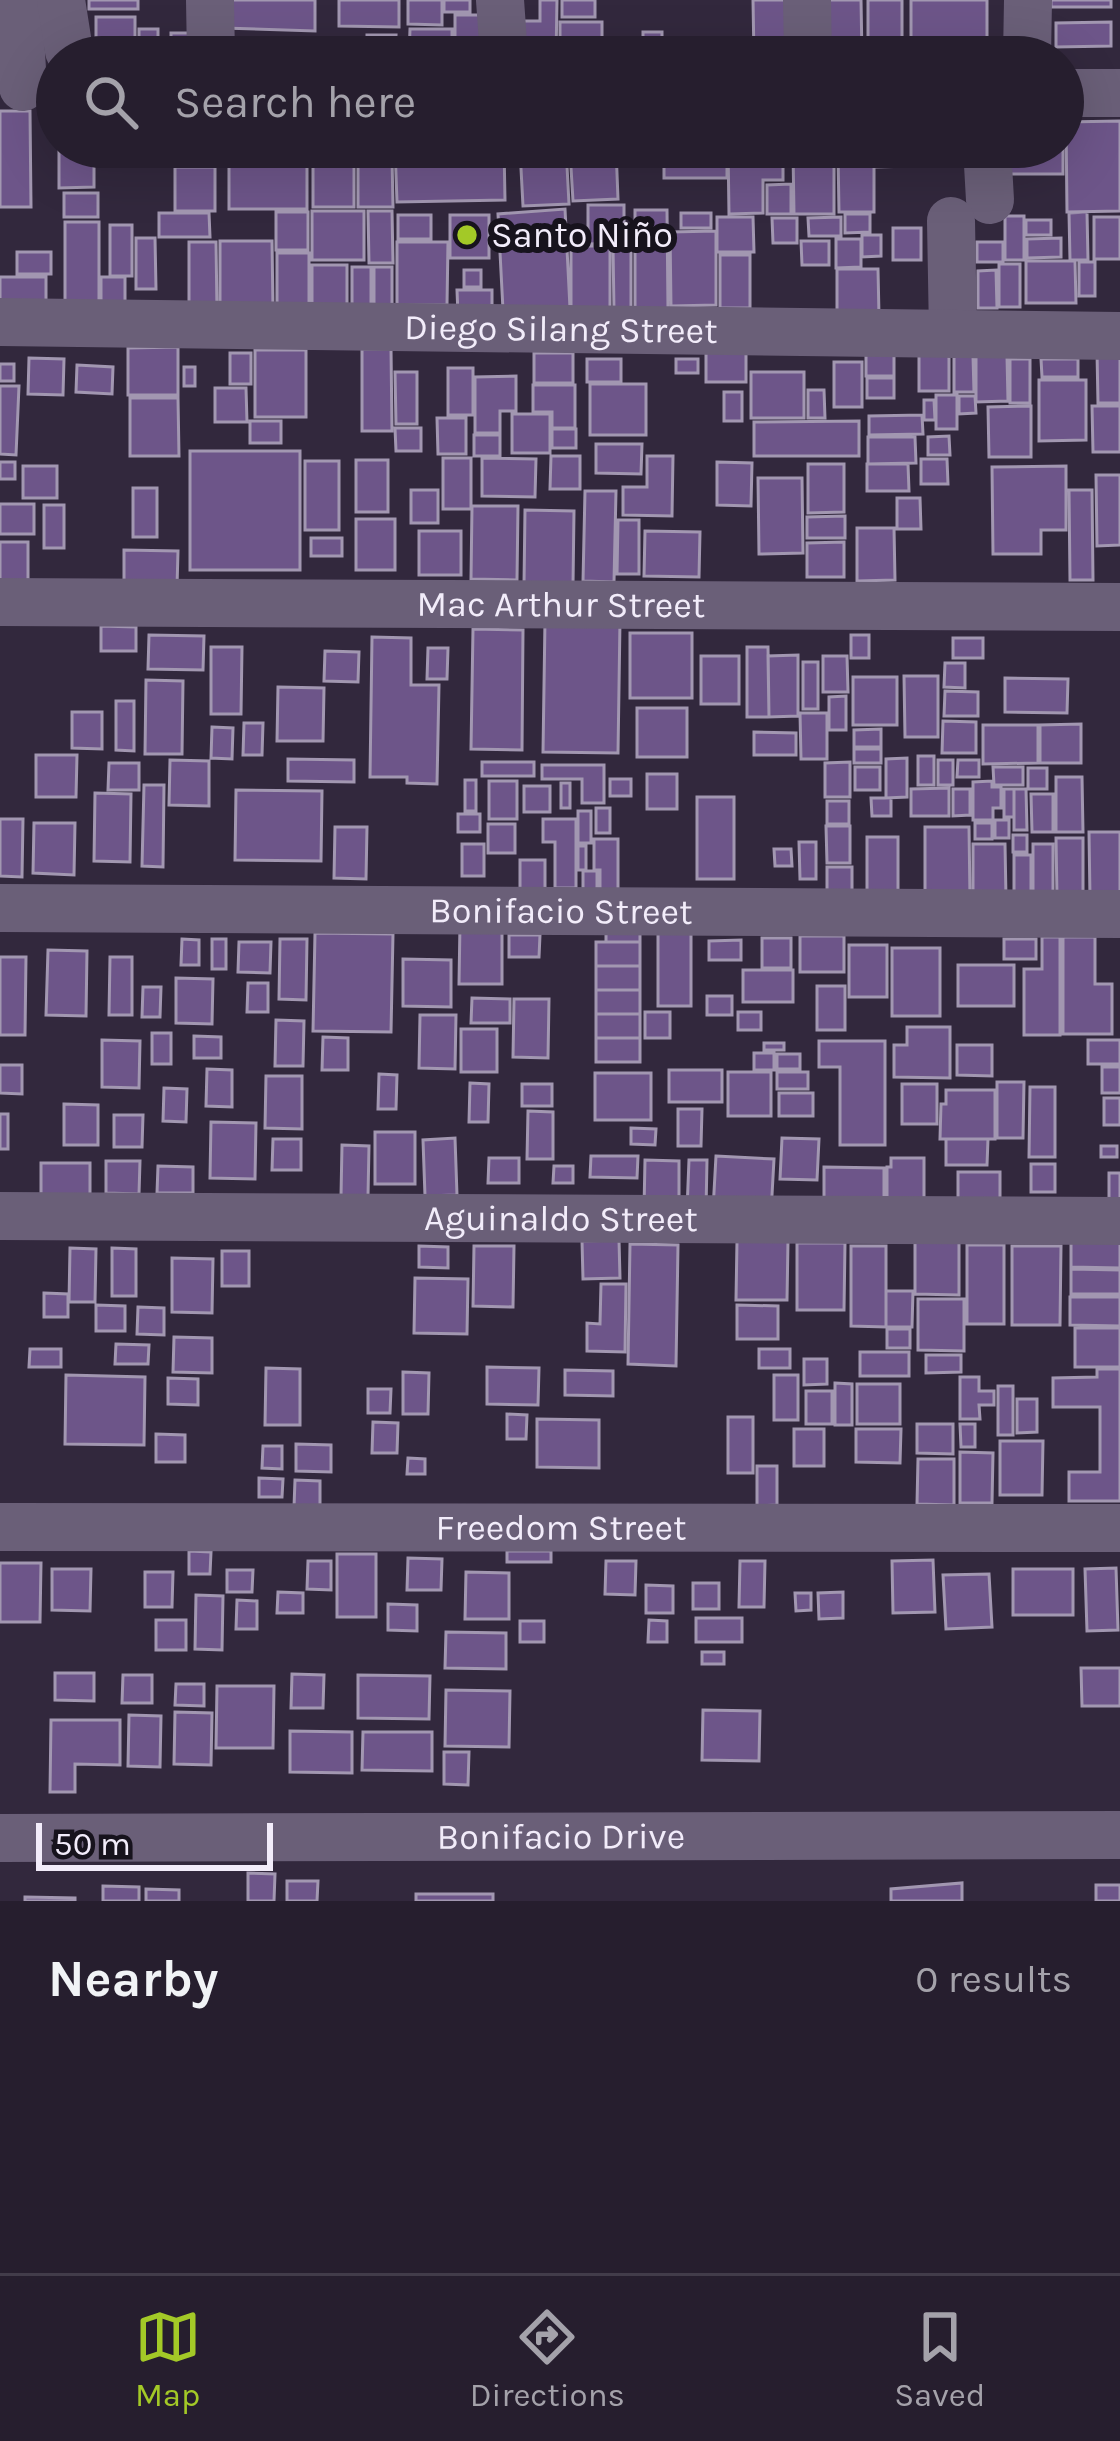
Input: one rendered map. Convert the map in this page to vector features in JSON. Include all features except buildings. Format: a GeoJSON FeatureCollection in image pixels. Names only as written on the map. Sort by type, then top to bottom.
{"type":"FeatureCollection","features":[{"type":"Feature","properties":{"kind":"street"},"geometry":{"type":"LineString","coordinates":[[18,0],[36,74]]}},
{"type":"Feature","properties":{"kind":"street"},"geometry":{"type":"LineString","coordinates":[[50,36],[61,0]]}},
{"type":"Feature","properties":{"kind":"street"},"geometry":{"type":"LineString","coordinates":[[210,0],[211,36]]}},
{"type":"Feature","properties":{"kind":"street"},"geometry":{"type":"LineString","coordinates":[[500,0],[503,36]]}},
{"type":"Feature","properties":{"kind":"street"},"geometry":{"type":"LineString","coordinates":[[808,0],[808,36]]}},
{"type":"Feature","properties":{"kind":"street"},"geometry":{"type":"LineString","coordinates":[[1027,36],[1028,0]]}},
{"type":"Feature","properties":{"kind":"street"},"geometry":{"type":"LineString","coordinates":[[1084,93],[1120,93]]}},
{"type":"Feature","properties":{"kind":"street"},"geometry":{"type":"LineString","coordinates":[[953,334],[970,211],[981,168]]}},
{"type":"Feature","properties":{"kind":"street","name":"Diego Silang Street"},"geometry":{"type":"LineString","coordinates":[[0,322],[1120,336]]}},
{"type":"Feature","properties":{"kind":"street","name":"Mac Arthur Street"},"geometry":{"type":"LineString","coordinates":[[0,602],[1120,607]]}},
{"type":"Feature","properties":{"kind":"street","name":"Bonifacio Street"},"geometry":{"type":"LineString","coordinates":[[0,908],[1120,914]]}},
{"type":"Feature","properties":{"kind":"street","name":"Aguinaldo Street"},"geometry":{"type":"LineString","coordinates":[[0,1216],[1120,1221]]}},
{"type":"Feature","properties":{"kind":"street","name":"Freedom Street"},"geometry":{"type":"LineString","coordinates":[[0,1527],[1120,1528]]}},
{"type":"Feature","properties":{"kind":"street","name":"Bonifacio Drive"},"geometry":{"type":"LineString","coordinates":[[0,1838],[1120,1835]]}},
{"type":"Feature","properties":{"kind":"place","name":"Santo Niño"},"geometry":{"type":"Point","coordinates":[467,235]}}]}
